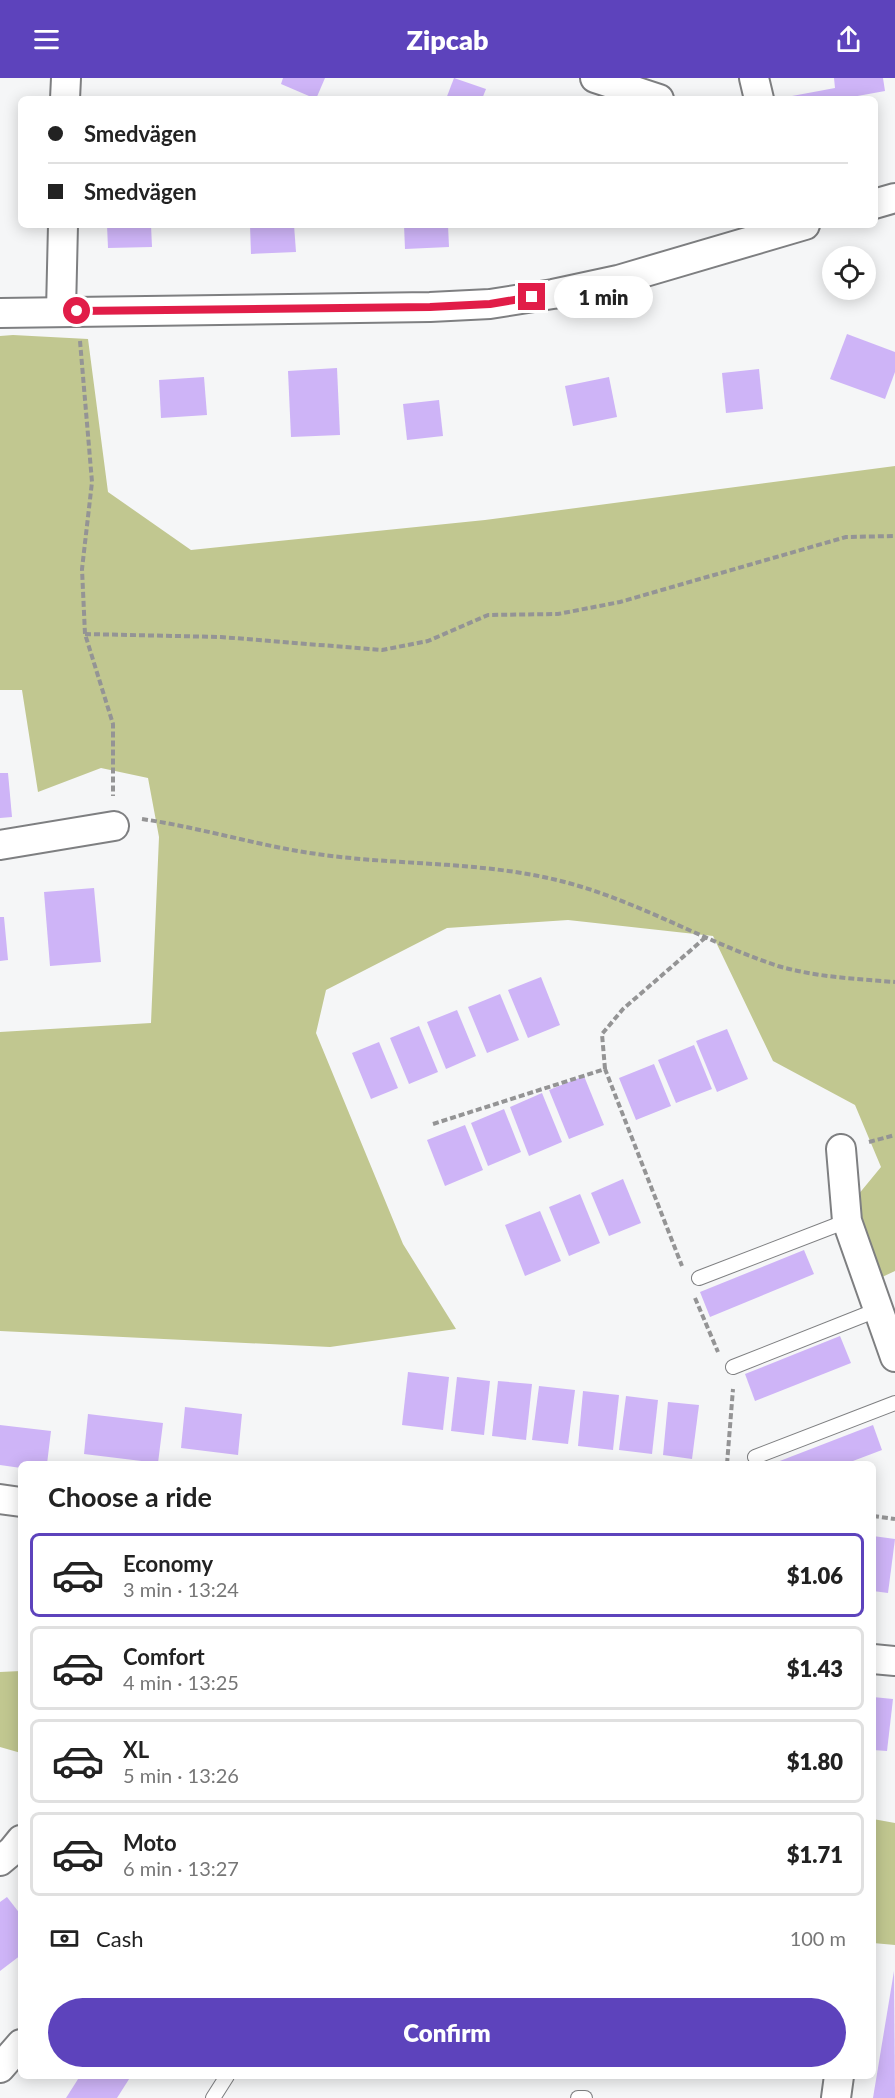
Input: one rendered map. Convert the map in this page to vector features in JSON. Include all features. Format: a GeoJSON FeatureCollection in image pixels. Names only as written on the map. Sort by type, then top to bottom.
{"type":"FeatureCollection","features":[{"type":"Feature","properties":{"kind":"street"},"geometry":{"type":"LineString","coordinates":[[65,96],[66,78]]}},
{"type":"Feature","properties":{"kind":"street"},"geometry":{"type":"LineString","coordinates":[[595,78],[650,96]]}},
{"type":"Feature","properties":{"kind":"street"},"geometry":{"type":"LineString","coordinates":[[878,203],[895,198]]}},
{"type":"Feature","properties":{"kind":"street"},"geometry":{"type":"LineString","coordinates":[[63,228],[69,311]]}},
{"type":"Feature","properties":{"kind":"street"},"geometry":{"type":"LineString","coordinates":[[0,313],[430,307],[490,304],[554,294],[618,280],[789,228]]}},
{"type":"Feature","properties":{"kind":"street"},"geometry":{"type":"LineString","coordinates":[[0,845],[114,826]]}},
{"type":"Feature","properties":{"kind":"street"},"geometry":{"type":"LineString","coordinates":[[840,1149],[847,1221],[877,1310],[894,1348]]}},
{"type":"Feature","properties":{"kind":"street"},"geometry":{"type":"LineString","coordinates":[[0,1499],[18,1502]]}},
{"type":"Feature","properties":{"kind":"street"},"geometry":{"type":"LineString","coordinates":[[876,1659],[895,1661]]}},
{"type":"Feature","properties":{"kind":"street"},"geometry":{"type":"LineString","coordinates":[[0,1861],[18,1844]]}},
{"type":"Feature","properties":{"kind":"street"},"geometry":{"type":"LineString","coordinates":[[0,2068],[18,2047]]}},
{"type":"Feature","properties":{"kind":"street"},"geometry":{"type":"LineString","coordinates":[[836,2098],[839,2079]]}},
{"type":"Feature","properties":{"kind":"lane"},"geometry":{"type":"LineString","coordinates":[[699,1278],[847,1221]]}},
{"type":"Feature","properties":{"kind":"lane"},"geometry":{"type":"LineString","coordinates":[[728,1369],[877,1310]]}},
{"type":"Feature","properties":{"kind":"lane"},"geometry":{"type":"LineString","coordinates":[[756,1456],[895,1403]]}},
{"type":"Feature","properties":{"kind":"lane"},"geometry":{"type":"LineString","coordinates":[[213,2098],[224,2079]]}},
{"type":"Feature","properties":{"kind":"lane"},"geometry":{"type":"LineString","coordinates":[[578,2098],[585,2098]]}},
{"type":"Feature","properties":{"kind":"path"},"geometry":{"type":"LineString","coordinates":[[69,311],[92,482],[82,569],[85,634],[112,724],[114,826],[138,818],[185,826],[280,848],[325,855],[424,865],[487,868],[532,874],[573,884],[638,908],[781,966],[828,976],[895,982]]}},
{"type":"Feature","properties":{"kind":"path"},"geometry":{"type":"LineString","coordinates":[[85,634],[221,637],[382,650],[428,641],[488,615],[558,614],[620,602],[846,537],[895,536]]}},
{"type":"Feature","properties":{"kind":"path"},"geometry":{"type":"LineString","coordinates":[[685,1272],[605,1069],[602,1034],[622,1009],[706,937]]}},
{"type":"Feature","properties":{"kind":"path"},"geometry":{"type":"LineString","coordinates":[[433,1124],[605,1069]]}},
{"type":"Feature","properties":{"kind":"path"},"geometry":{"type":"LineString","coordinates":[[693,1294],[728,1369],[734,1389],[726,1461]]}},
{"type":"Feature","properties":{"kind":"path"},"geometry":{"type":"LineString","coordinates":[[876,1516],[895,1519]]}},
{"type":"Feature","properties":{"kind":"green space"},"geometry":{"type":"Polygon","coordinates":[[[0,336],[88,339],[108,492],[191,550],[485,520],[895,466],[895,1271],[880,1278],[853,1201],[881,1167],[855,1105],[773,1061],[713,936],[568,920],[447,928],[326,990],[316,1033],[403,1244],[456,1329],[330,1347],[0,1331],[0,1032],[151,1023],[159,837],[148,778],[101,768],[38,792],[22,690],[0,690],[0,336]]]}},
{"type":"Feature","properties":{"kind":"green space"},"geometry":{"type":"Polygon","coordinates":[[[18,1671],[18,1752],[0,1747],[0,1672],[18,1671]]]}},
{"type":"Feature","properties":{"kind":"green space"},"geometry":{"type":"Polygon","coordinates":[[[876,1820],[895,1823],[895,1945],[876,1943],[876,1820]]]}},
{"type":"Feature","properties":{"kind":"building"},"geometry":{"type":"Polygon","coordinates":[[[283,78],[325,78],[317,96],[309,96],[281,84],[283,78]]]}},
{"type":"Feature","properties":{"kind":"building"},"geometry":{"type":"Polygon","coordinates":[[[454,78],[486,89],[483,96],[447,96],[454,78]]]}},
{"type":"Feature","properties":{"kind":"building"},"geometry":{"type":"Polygon","coordinates":[[[834,78],[883,78],[885,91],[858,96],[792,96],[835,88],[834,78]]]}},
{"type":"Feature","properties":{"kind":"building"},"geometry":{"type":"Polygon","coordinates":[[[107,228],[151,228],[152,247],[108,248],[107,228]]]}},
{"type":"Feature","properties":{"kind":"building"},"geometry":{"type":"Polygon","coordinates":[[[250,228],[294,228],[296,252],[251,254],[250,228]]]}},
{"type":"Feature","properties":{"kind":"building"},"geometry":{"type":"Polygon","coordinates":[[[404,228],[448,228],[449,247],[405,249],[404,228]]]}},
{"type":"Feature","properties":{"kind":"building"},"geometry":{"type":"Polygon","coordinates":[[[847,334],[895,352],[895,372],[885,399],[830,379],[847,334]]]}},
{"type":"Feature","properties":{"kind":"building"},"geometry":{"type":"Polygon","coordinates":[[[337,368],[340,435],[291,437],[288,371],[337,368]]]}},
{"type":"Feature","properties":{"kind":"building"},"geometry":{"type":"Polygon","coordinates":[[[759,369],[763,409],[726,413],[722,373],[759,369]]]}},
{"type":"Feature","properties":{"kind":"building"},"geometry":{"type":"Polygon","coordinates":[[[204,377],[207,415],[161,418],[159,380],[204,377]]]}},
{"type":"Feature","properties":{"kind":"building"},"geometry":{"type":"Polygon","coordinates":[[[609,377],[617,417],[573,426],[565,386],[609,377]]]}},
{"type":"Feature","properties":{"kind":"building"},"geometry":{"type":"Polygon","coordinates":[[[439,400],[443,436],[407,440],[403,404],[439,400]]]}},
{"type":"Feature","properties":{"kind":"building"},"geometry":{"type":"Polygon","coordinates":[[[0,773],[8,773],[12,817],[0,818],[0,773]]]}},
{"type":"Feature","properties":{"kind":"building"},"geometry":{"type":"Polygon","coordinates":[[[94,888],[101,962],[50,966],[44,892],[94,888]]]}},
{"type":"Feature","properties":{"kind":"building"},"geometry":{"type":"Polygon","coordinates":[[[0,917],[4,917],[8,960],[0,961],[0,917]]]}},
{"type":"Feature","properties":{"kind":"building"},"geometry":{"type":"Polygon","coordinates":[[[541,977],[560,1025],[528,1038],[508,990],[541,977]]]}},
{"type":"Feature","properties":{"kind":"building"},"geometry":{"type":"Polygon","coordinates":[[[500,994],[519,1040],[487,1053],[468,1007],[500,994]]]}},
{"type":"Feature","properties":{"kind":"building"},"geometry":{"type":"Polygon","coordinates":[[[457,1010],[476,1056],[446,1069],[427,1022],[457,1010]]]}},
{"type":"Feature","properties":{"kind":"building"},"geometry":{"type":"Polygon","coordinates":[[[419,1026],[438,1072],[409,1084],[390,1038],[419,1026]]]}},
{"type":"Feature","properties":{"kind":"building"},"geometry":{"type":"Polygon","coordinates":[[[727,1029],[748,1079],[717,1092],[696,1041],[727,1029]]]}},
{"type":"Feature","properties":{"kind":"building"},"geometry":{"type":"Polygon","coordinates":[[[379,1042],[398,1088],[371,1099],[352,1053],[379,1042]]]}},
{"type":"Feature","properties":{"kind":"building"},"geometry":{"type":"Polygon","coordinates":[[[694,1045],[712,1089],[676,1103],[658,1060],[694,1045]]]}},
{"type":"Feature","properties":{"kind":"building"},"geometry":{"type":"Polygon","coordinates":[[[654,1064],[671,1106],[636,1120],[619,1078],[654,1064]]]}},
{"type":"Feature","properties":{"kind":"building"},"geometry":{"type":"Polygon","coordinates":[[[584,1076],[604,1125],[569,1139],[549,1090],[584,1076]]]}},
{"type":"Feature","properties":{"kind":"building"},"geometry":{"type":"Polygon","coordinates":[[[542,1093],[562,1142],[529,1156],[510,1107],[542,1093]]]}},
{"type":"Feature","properties":{"kind":"building"},"geometry":{"type":"Polygon","coordinates":[[[504,1109],[521,1152],[488,1166],[471,1123],[504,1109]]]}},
{"type":"Feature","properties":{"kind":"building"},"geometry":{"type":"Polygon","coordinates":[[[465,1125],[483,1170],[445,1186],[427,1140],[465,1125]]]}},
{"type":"Feature","properties":{"kind":"building"},"geometry":{"type":"Polygon","coordinates":[[[623,1179],[641,1223],[609,1236],[591,1193],[623,1179]]]}},
{"type":"Feature","properties":{"kind":"building"},"geometry":{"type":"Polygon","coordinates":[[[580,1194],[600,1243],[569,1256],[549,1207],[580,1194]]]}},
{"type":"Feature","properties":{"kind":"building"},"geometry":{"type":"Polygon","coordinates":[[[540,1211],[561,1261],[525,1276],[505,1225],[540,1211]]]}},
{"type":"Feature","properties":{"kind":"building"},"geometry":{"type":"Polygon","coordinates":[[[804,1250],[814,1274],[710,1317],[700,1292],[804,1250]]]}},
{"type":"Feature","properties":{"kind":"building"},"geometry":{"type":"Polygon","coordinates":[[[840,1336],[851,1363],[755,1401],[745,1374],[840,1336]]]}},
{"type":"Feature","properties":{"kind":"building"},"geometry":{"type":"Polygon","coordinates":[[[408,1372],[449,1377],[443,1430],[402,1425],[408,1372]]]}},
{"type":"Feature","properties":{"kind":"building"},"geometry":{"type":"Polygon","coordinates":[[[457,1377],[490,1381],[484,1435],[451,1431],[457,1377]]]}},
{"type":"Feature","properties":{"kind":"building"},"geometry":{"type":"Polygon","coordinates":[[[498,1381],[532,1384],[526,1440],[492,1436],[498,1381]]]}},
{"type":"Feature","properties":{"kind":"building"},"geometry":{"type":"Polygon","coordinates":[[[539,1386],[575,1390],[568,1444],[532,1440],[539,1386]]]}},
{"type":"Feature","properties":{"kind":"building"},"geometry":{"type":"Polygon","coordinates":[[[583,1391],[619,1395],[613,1450],[578,1446],[583,1391]]]}},
{"type":"Feature","properties":{"kind":"building"},"geometry":{"type":"Polygon","coordinates":[[[626,1396],[658,1400],[652,1454],[619,1450],[626,1396]]]}},
{"type":"Feature","properties":{"kind":"building"},"geometry":{"type":"Polygon","coordinates":[[[668,1402],[699,1405],[692,1459],[663,1455],[668,1402]]]}},
{"type":"Feature","properties":{"kind":"building"},"geometry":{"type":"Polygon","coordinates":[[[185,1407],[242,1414],[238,1455],[181,1448],[185,1407]]]}},
{"type":"Feature","properties":{"kind":"building"},"geometry":{"type":"Polygon","coordinates":[[[88,1414],[163,1423],[158,1461],[84,1454],[88,1414]]]}},
{"type":"Feature","properties":{"kind":"building"},"geometry":{"type":"Polygon","coordinates":[[[0,1425],[51,1431],[47,1461],[18,1461],[18,1468],[0,1465],[0,1425]]]}},
{"type":"Feature","properties":{"kind":"building"},"geometry":{"type":"Polygon","coordinates":[[[873,1425],[882,1450],[853,1461],[780,1461],[873,1425]]]}},
{"type":"Feature","properties":{"kind":"building"},"geometry":{"type":"Polygon","coordinates":[[[876,1536],[895,1539],[888,1593],[876,1591],[876,1536]]]}},
{"type":"Feature","properties":{"kind":"building"},"geometry":{"type":"Polygon","coordinates":[[[876,1697],[893,1699],[887,1751],[876,1750],[876,1697]]]}},
{"type":"Feature","properties":{"kind":"building"},"geometry":{"type":"Polygon","coordinates":[[[7,1897],[18,1911],[18,1957],[0,1971],[0,1902],[7,1897]]]}},
{"type":"Feature","properties":{"kind":"building"},"geometry":{"type":"Polygon","coordinates":[[[894,1971],[895,2098],[873,2098],[894,1971]]]}},
{"type":"Feature","properties":{"kind":"building"},"geometry":{"type":"Polygon","coordinates":[[[78,2079],[129,2079],[117,2098],[66,2098],[78,2079]]]}},
{"type":"Feature","properties":{"kind":"route"},"geometry":{"type":"LineString","coordinates":[[77,311],[430,307],[490,304],[532,297]]}}]}
